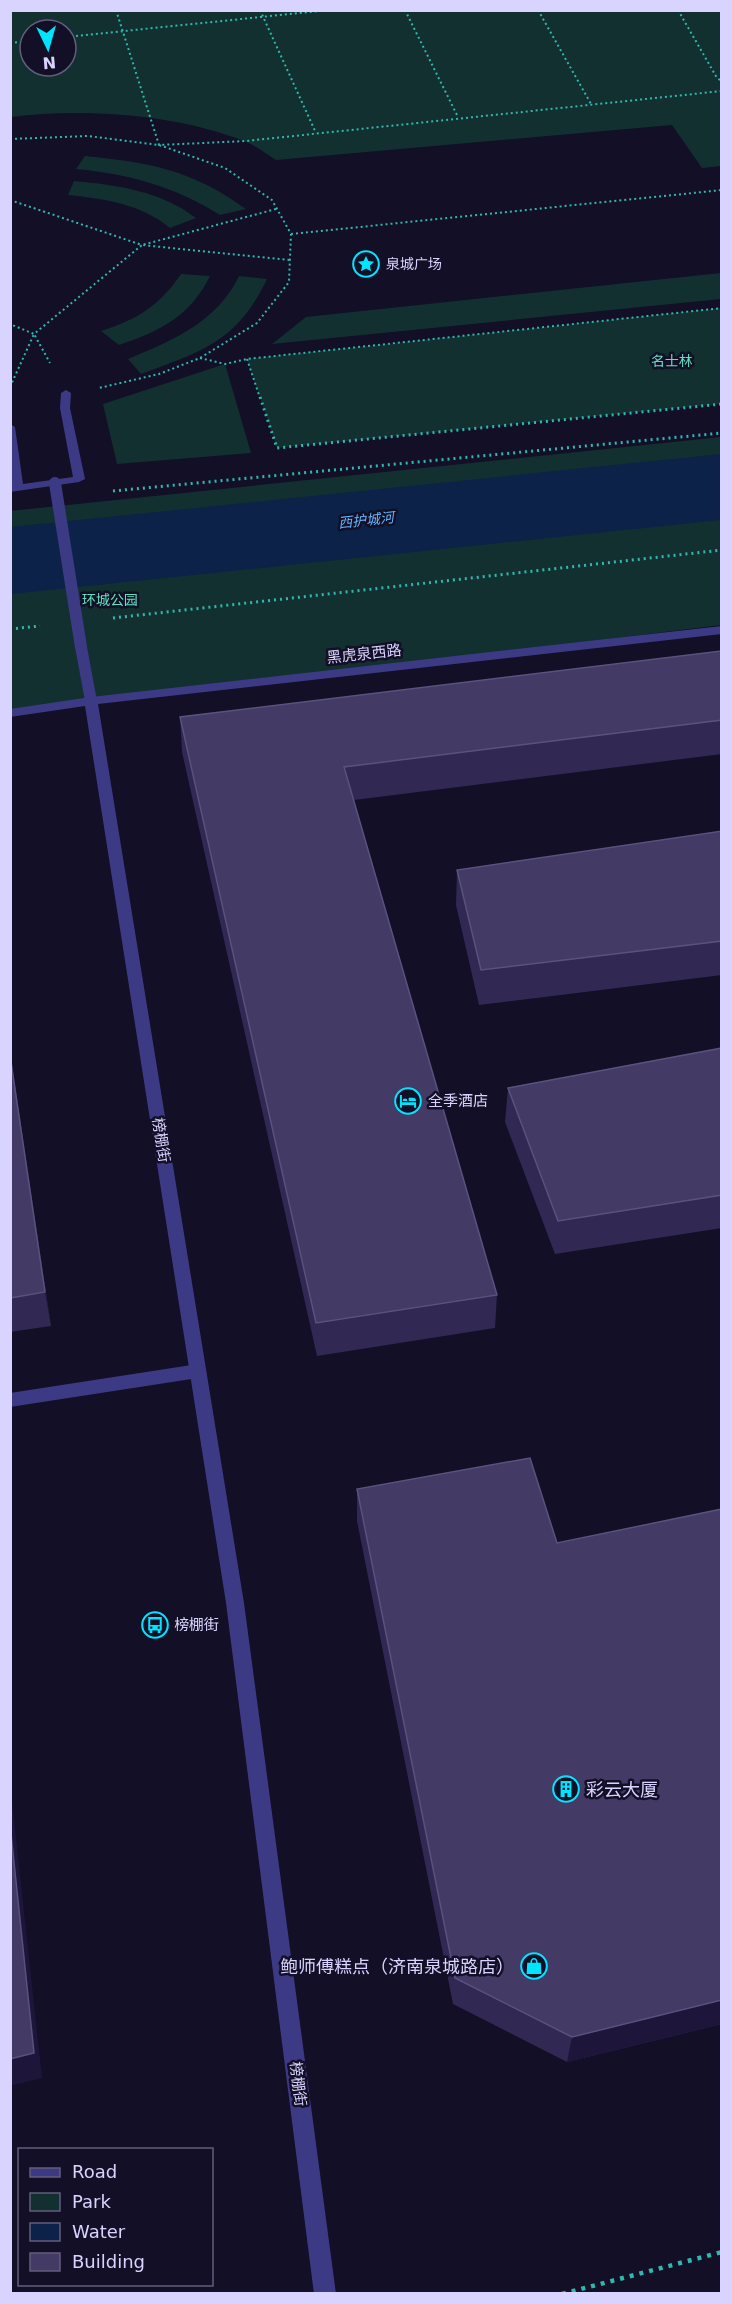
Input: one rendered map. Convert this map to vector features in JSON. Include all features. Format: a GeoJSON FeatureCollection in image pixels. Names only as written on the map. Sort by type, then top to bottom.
{"type":"FeatureCollection","features":[{"type":"Feature","properties":{"kind":"street"},"geometry":{"type":"LineString","coordinates":[[10,427],[14,488],[79,479],[65,408],[66,393]]}},
{"type":"Feature","properties":{"kind":"street","name":"榜棚街"},"geometry":{"type":"LineString","coordinates":[[55,483],[237,1615],[325,2294]]}},
{"type":"Feature","properties":{"kind":"street","name":"黑虎泉西路"},"geometry":{"type":"LineString","coordinates":[[10,713],[91,701],[722,630]]}},
{"type":"Feature","properties":{"kind":"street"},"geometry":{"type":"LineString","coordinates":[[10,1400],[198,1371]]}},
{"type":"Feature","properties":{"kind":"path"},"geometry":{"type":"LineString","coordinates":[[116,10],[159,145]]}},
{"type":"Feature","properties":{"kind":"path"},"geometry":{"type":"LineString","coordinates":[[260,10],[316,133]]}},
{"type":"Feature","properties":{"kind":"path"},"geometry":{"type":"LineString","coordinates":[[78,36],[329,10]]}},
{"type":"Feature","properties":{"kind":"path"},"geometry":{"type":"LineString","coordinates":[[405,10],[458,117]]}},
{"type":"Feature","properties":{"kind":"path"},"geometry":{"type":"LineString","coordinates":[[537,10],[591,104]]}},
{"type":"Feature","properties":{"kind":"path"},"geometry":{"type":"LineString","coordinates":[[678,10],[717,78],[722,81]]}},
{"type":"Feature","properties":{"kind":"path"},"geometry":{"type":"LineString","coordinates":[[10,139],[88,136],[159,145],[246,141],[722,91]]}},
{"type":"Feature","properties":{"kind":"path"},"geometry":{"type":"LineString","coordinates":[[10,324],[34,334],[66,393],[159,374],[200,358],[257,323],[289,282],[291,234],[272,200],[225,168],[159,145]]}},
{"type":"Feature","properties":{"kind":"path"},"geometry":{"type":"LineString","coordinates":[[291,234],[722,190]]}},
{"type":"Feature","properties":{"kind":"path"},"geometry":{"type":"LineString","coordinates":[[10,200],[142,245],[289,261]]}},
{"type":"Feature","properties":{"kind":"path"},"geometry":{"type":"LineString","coordinates":[[10,387],[34,334],[142,245],[276,209]]}},
{"type":"Feature","properties":{"kind":"path"},"geometry":{"type":"LineString","coordinates":[[200,358],[225,364],[248,359],[722,308]]}},
{"type":"Feature","properties":{"kind":"path"},"geometry":{"type":"LineString","coordinates":[[248,359],[277,448],[722,404]]}},
{"type":"Feature","properties":{"kind":"path"},"geometry":{"type":"LineString","coordinates":[[105,492],[722,433]]}},
{"type":"Feature","properties":{"kind":"path"},"geometry":{"type":"LineString","coordinates":[[105,619],[722,550]]}},
{"type":"Feature","properties":{"kind":"path"},"geometry":{"type":"LineString","coordinates":[[10,629],[46,625]]}},
{"type":"Feature","properties":{"kind":"path"},"geometry":{"type":"LineString","coordinates":[[562,2294],[722,2252]]}},
{"type":"Feature","properties":{"kind":"green space"},"geometry":{"type":"Polygon","coordinates":[[[11,11],[721,11],[721,77],[718,78],[722,81],[721,166],[702,168],[672,125],[276,160],[244,141],[217,132],[159,119],[68,113],[11,117],[11,11]]]}},
{"type":"Feature","properties":{"kind":"green space"},"geometry":{"type":"Polygon","coordinates":[[[85,156],[150,165],[188,176],[246,209],[220,215],[169,189],[151,183],[115,174],[76,169],[85,156]]]}},
{"type":"Feature","properties":{"kind":"green space"},"geometry":{"type":"Polygon","coordinates":[[[74,181],[122,187],[153,195],[196,218],[170,228],[135,208],[95,198],[68,195],[74,181]]]}},
{"type":"Feature","properties":{"kind":"green space"},"geometry":{"type":"Polygon","coordinates":[[[721,273],[721,299],[272,344],[306,317],[721,273]]]}},
{"type":"Feature","properties":{"kind":"green space"},"geometry":{"type":"Polygon","coordinates":[[[181,274],[210,276],[193,302],[173,320],[161,328],[119,345],[101,331],[126,322],[147,310],[164,295],[181,274]]]}},
{"type":"Feature","properties":{"kind":"green space"},"geometry":{"type":"Polygon","coordinates":[[[239,276],[267,279],[243,317],[216,342],[141,374],[128,359],[192,328],[219,305],[239,276]]]}},
{"type":"Feature","properties":{"kind":"green space","name":"名士林"},"geometry":{"type":"Polygon","coordinates":[[[721,308],[721,404],[277,448],[247,359],[721,308]]]}},
{"type":"Feature","properties":{"kind":"green space"},"geometry":{"type":"Polygon","coordinates":[[[225,364],[251,453],[117,464],[103,404],[225,364]]]}},
{"type":"Feature","properties":{"kind":"green space","name":"环城公园"},"geometry":{"type":"Polygon","coordinates":[[[721,437],[721,625],[11,713],[10,511],[721,437]]]}},
{"type":"Feature","properties":{"kind":"water","name":"西护城河"},"geometry":{"type":"Polygon","coordinates":[[[721,454],[721,520],[11,594],[10,527],[721,454]]]}},
{"type":"Feature","properties":{"kind":"building"},"geometry":{"type":"Polygon","coordinates":[[[721,651],[722,720],[344,767],[497,1295],[316,1323],[180,717],[721,651]]]}},
{"type":"Feature","properties":{"kind":"building"},"geometry":{"type":"Polygon","coordinates":[[[722,831],[722,941],[481,970],[457,870],[722,831]]]}},
{"type":"Feature","properties":{"kind":"building"},"geometry":{"type":"Polygon","coordinates":[[[722,1048],[722,1195],[558,1221],[508,1088],[722,1048]]]}},
{"type":"Feature","properties":{"kind":"building"},"geometry":{"type":"Polygon","coordinates":[[[10,1055],[45,1292],[10,1298],[10,1055]]]}},
{"type":"Feature","properties":{"kind":"building","name":"彩云大厦"},"geometry":{"type":"Polygon","coordinates":[[[530,1458],[557,1543],[722,1509],[722,2000],[572,2037],[455,1978],[357,1489],[530,1458]]]}},
{"type":"Feature","properties":{"kind":"building"},"geometry":{"type":"Polygon","coordinates":[[[10,1824],[34,2053],[10,2059],[10,1824]]]}},
{"type":"Feature","properties":{"kind":"place","name":"泉城广场"},"geometry":{"type":"Point","coordinates":[366,264]}},
{"type":"Feature","properties":{"kind":"place","name":"全季酒店"},"geometry":{"type":"Point","coordinates":[408,1101]}},
{"type":"Feature","properties":{"kind":"place","name":"榜棚街"},"geometry":{"type":"Point","coordinates":[155,1625]}},
{"type":"Feature","properties":{"kind":"place","name":"彩云大厦"},"geometry":{"type":"Point","coordinates":[566,1789]}},
{"type":"Feature","properties":{"kind":"place","name":"鲍师傅糕点（济南泉城路店）"},"geometry":{"type":"Point","coordinates":[534,1966]}}]}
